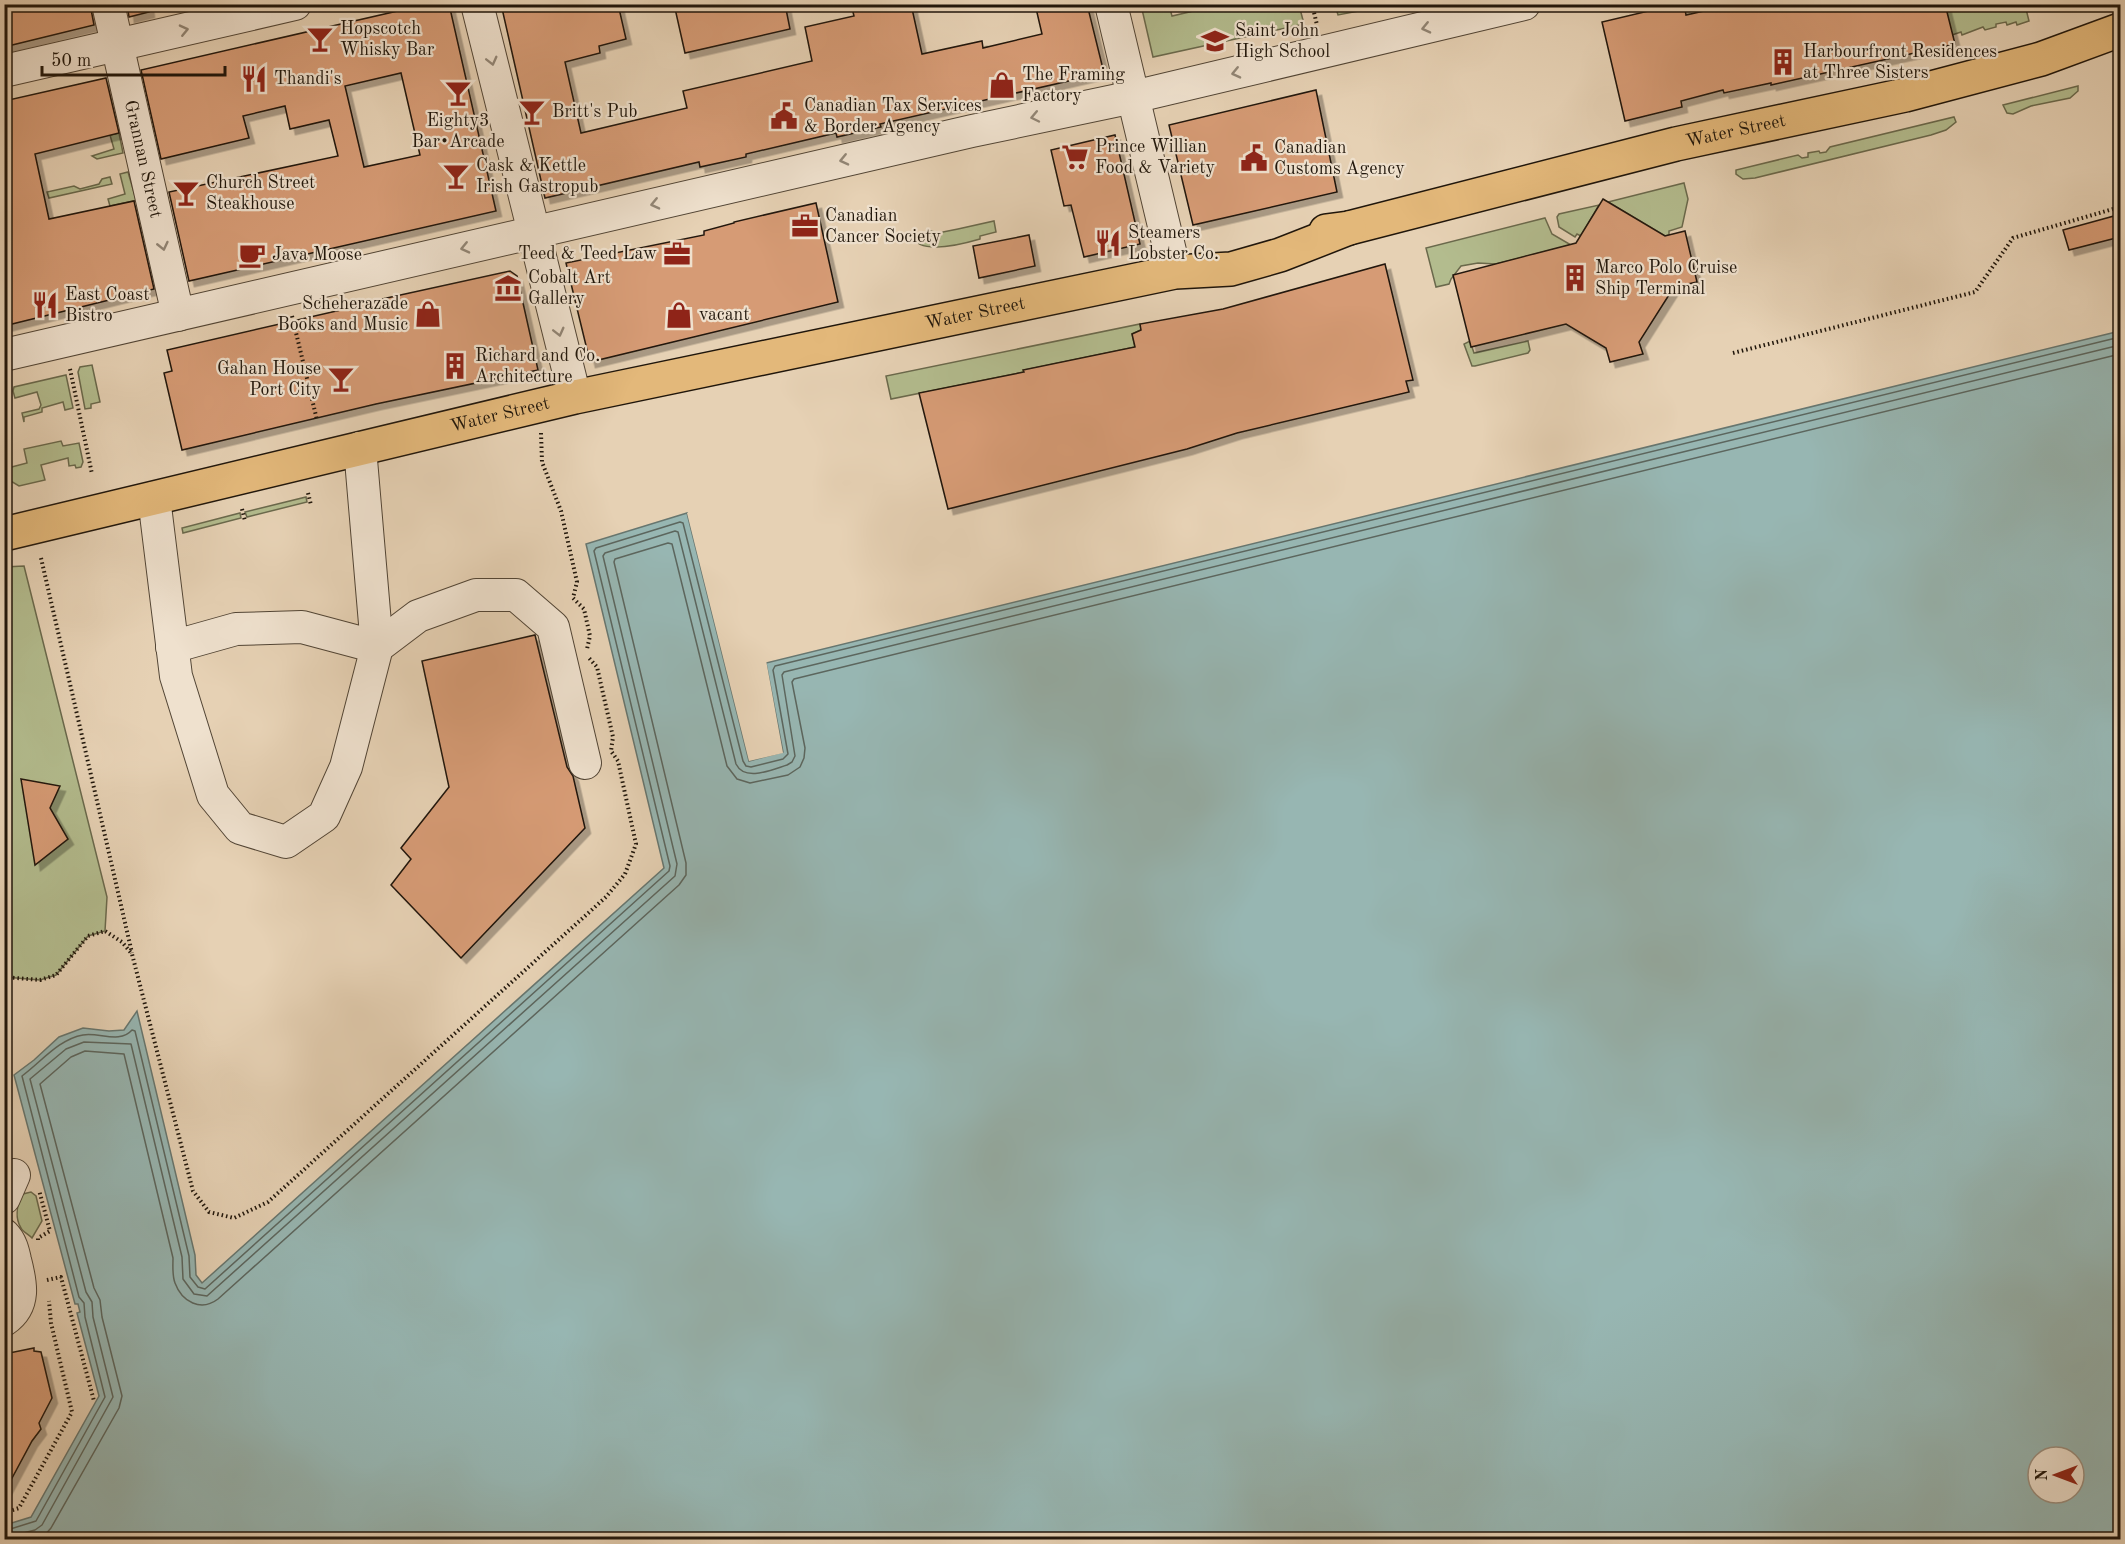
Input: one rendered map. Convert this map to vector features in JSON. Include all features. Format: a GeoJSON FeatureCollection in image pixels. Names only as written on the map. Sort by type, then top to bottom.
{"type":"FeatureCollection","features":[{"type":"Feature","properties":{"kind":"main road","name":"Water Street"},"geometry":{"type":"LineString","coordinates":[[4,534],[575,397],[1175,272],[1231,269],[1280,255],[1349,228],[1676,144],[1905,95],[2041,58],[2121,30]]}},
{"type":"Feature","properties":{"kind":"street","name":"Grannan Street"},"geometry":{"type":"LineString","coordinates":[[108,4],[178,315]]}},
{"type":"Feature","properties":{"kind":"street"},"geometry":{"type":"LineString","coordinates":[[4,71],[296,4]]}},
{"type":"Feature","properties":{"kind":"street"},"geometry":{"type":"LineString","coordinates":[[477,4],[575,397]]}},
{"type":"Feature","properties":{"kind":"street"},"geometry":{"type":"LineString","coordinates":[[1111,4],[1175,272]]}},
{"type":"Feature","properties":{"kind":"street"},"geometry":{"type":"LineString","coordinates":[[4,355],[972,130],[1133,97],[1524,4]]}},
{"type":"Feature","properties":{"kind":"street"},"geometry":{"type":"LineString","coordinates":[[154,498],[176,676],[213,795],[240,828],[286,842],[324,816],[346,767],[377,647],[360,448]]}},
{"type":"Feature","properties":{"kind":"street"},"geometry":{"type":"LineString","coordinates":[[377,647],[418,616],[476,595],[516,595],[553,627],[585,763]]}},
{"type":"Feature","properties":{"kind":"street"},"geometry":{"type":"LineString","coordinates":[[172,647],[236,629],[302,627],[377,647]]}},
{"type":"Feature","properties":{"kind":"street"},"geometry":{"type":"LineString","coordinates":[[4,1235],[12,1246],[20,1278],[21,1295],[15,1310],[4,1320]]}},
{"type":"Feature","properties":{"kind":"path"},"geometry":{"type":"LineString","coordinates":[[1312,4],[1316,21]]}},
{"type":"Feature","properties":{"kind":"path"},"geometry":{"type":"LineString","coordinates":[[1733,353],[1975,292],[2013,238],[2121,207]]}},
{"type":"Feature","properties":{"kind":"path"},"geometry":{"type":"LineString","coordinates":[[286,290],[317,420]]}},
{"type":"Feature","properties":{"kind":"path"},"geometry":{"type":"LineString","coordinates":[[65,341],[92,474]]}},
{"type":"Feature","properties":{"kind":"path"},"geometry":{"type":"LineString","coordinates":[[41,558],[132,954],[193,1191],[209,1212],[234,1218],[268,1202],[606,897],[625,874],[636,844],[632,820],[618,761],[611,751],[613,737],[597,667],[586,654],[590,636],[584,609],[573,598],[578,582],[561,511],[542,462],[541,433]]}},
{"type":"Feature","properties":{"kind":"path"},"geometry":{"type":"LineString","coordinates":[[308,493],[311,505]]}},
{"type":"Feature","properties":{"kind":"path"},"geometry":{"type":"LineString","coordinates":[[242,509],[244,521]]}},
{"type":"Feature","properties":{"kind":"path"},"geometry":{"type":"LineString","coordinates":[[4,977],[40,980],[56,975],[88,936],[105,931],[122,942],[132,954]]}},
{"type":"Feature","properties":{"kind":"path"},"geometry":{"type":"LineString","coordinates":[[18,1184],[50,1231],[38,1238],[40,1249]]}},
{"type":"Feature","properties":{"kind":"path"},"geometry":{"type":"LineString","coordinates":[[4,1513],[19,1508],[72,1412],[51,1323],[45,1270]]}},
{"type":"Feature","properties":{"kind":"path"},"geometry":{"type":"LineString","coordinates":[[47,1281],[61,1277],[94,1401]]}},
{"type":"Feature","properties":{"kind":"green space"},"geometry":{"type":"Polygon","coordinates":[[[1335,4],[1390,5],[1338,15],[1335,4]]]}},
{"type":"Feature","properties":{"kind":"green space"},"geometry":{"type":"Polygon","coordinates":[[[1141,5],[1169,5],[1172,16],[1219,5],[1299,5],[1304,24],[1153,57],[1141,5]]]}},
{"type":"Feature","properties":{"kind":"green space"},"geometry":{"type":"Polygon","coordinates":[[[1945,5],[2025,5],[2029,21],[2017,25],[2016,22],[2007,25],[2006,22],[1985,30],[1983,27],[1962,35],[1961,32],[1952,35],[1945,5]]]}},
{"type":"Feature","properties":{"kind":"green space"},"geometry":{"type":"Polygon","coordinates":[[[2078,86],[2078,91],[2070,98],[2031,106],[2013,114],[2007,113],[2003,105],[2078,86]]]}},
{"type":"Feature","properties":{"kind":"green space"},"geometry":{"type":"Polygon","coordinates":[[[1954,117],[1956,122],[1946,130],[1931,135],[1755,178],[1743,179],[1736,174],[1736,170],[1798,155],[1802,158],[1808,157],[1808,153],[1826,152],[1830,147],[1954,117]]]}},
{"type":"Feature","properties":{"kind":"green space"},"geometry":{"type":"Polygon","coordinates":[[[119,133],[123,153],[97,159],[92,156],[114,149],[110,135],[119,133]]]}},
{"type":"Feature","properties":{"kind":"green space"},"geometry":{"type":"Polygon","coordinates":[[[128,172],[138,200],[110,206],[108,199],[125,194],[120,174],[128,172]]]}},
{"type":"Feature","properties":{"kind":"green space"},"geometry":{"type":"Polygon","coordinates":[[[110,177],[112,184],[49,198],[47,192],[74,186],[80,189],[99,184],[102,179],[110,177]]]}},
{"type":"Feature","properties":{"kind":"green space"},"geometry":{"type":"Polygon","coordinates":[[[1684,183],[1688,199],[1682,227],[1669,231],[1669,235],[1665,236],[1608,202],[1684,183]]]}},
{"type":"Feature","properties":{"kind":"green space"},"geometry":{"type":"Polygon","coordinates":[[[1599,205],[1581,236],[1577,234],[1575,237],[1559,227],[1557,217],[1559,214],[1599,205]]]}},
{"type":"Feature","properties":{"kind":"green space"},"geometry":{"type":"Polygon","coordinates":[[[1545,218],[1552,234],[1571,245],[1496,264],[1478,263],[1461,266],[1449,284],[1436,287],[1426,248],[1545,218]]]}},
{"type":"Feature","properties":{"kind":"green space"},"geometry":{"type":"Polygon","coordinates":[[[994,221],[996,232],[953,246],[924,246],[912,236],[931,231],[938,233],[994,221]]]}},
{"type":"Feature","properties":{"kind":"green space"},"geometry":{"type":"Polygon","coordinates":[[[1140,324],[1141,330],[1132,334],[1135,347],[891,399],[886,376],[1140,324]]]}},
{"type":"Feature","properties":{"kind":"green space"},"geometry":{"type":"Polygon","coordinates":[[[1470,341],[1474,353],[1528,341],[1530,350],[1528,353],[1472,366],[1464,344],[1470,341]]]}},
{"type":"Feature","properties":{"kind":"green space"},"geometry":{"type":"Polygon","coordinates":[[[92,365],[100,402],[91,404],[91,408],[85,409],[78,372],[80,367],[92,365]]]}},
{"type":"Feature","properties":{"kind":"green space"},"geometry":{"type":"Polygon","coordinates":[[[66,375],[73,408],[65,410],[63,402],[42,408],[42,412],[24,417],[24,422],[22,413],[39,409],[41,405],[37,392],[15,398],[14,387],[66,375]]]}},
{"type":"Feature","properties":{"kind":"green space"},"geometry":{"type":"Polygon","coordinates":[[[61,441],[63,446],[79,443],[83,462],[81,467],[69,466],[68,458],[41,465],[45,480],[19,486],[9,480],[6,471],[8,468],[27,463],[24,449],[61,441]]]}},
{"type":"Feature","properties":{"kind":"green space"},"geometry":{"type":"Polygon","coordinates":[[[306,497],[307,502],[247,517],[245,512],[306,497]]]}},
{"type":"Feature","properties":{"kind":"green space"},"geometry":{"type":"Polygon","coordinates":[[[240,513],[241,518],[183,533],[182,528],[240,513]]]}},
{"type":"Feature","properties":{"kind":"green space"},"geometry":{"type":"Polygon","coordinates":[[[24,566],[107,897],[105,931],[88,936],[56,975],[40,980],[5,977],[4,567],[24,566]]]}},
{"type":"Feature","properties":{"kind":"green space"},"geometry":{"type":"Polygon","coordinates":[[[31,1192],[36,1196],[42,1221],[32,1238],[22,1229],[17,1215],[23,1194],[31,1192]]]}},
{"type":"Feature","properties":{"kind":"water"},"geometry":{"type":"Polygon","coordinates":[[[2120,331],[2120,1539],[5,1540],[5,1525],[31,1517],[99,1396],[77,1313],[80,1312],[78,1304],[75,1304],[14,1075],[59,1037],[83,1028],[124,1030],[137,1011],[195,1255],[196,1275],[202,1283],[664,868],[586,544],[687,513],[749,761],[783,752],[766,663],[2120,331]]]}},
{"type":"Feature","properties":{"kind":"pier"},"geometry":{"type":"Polygon","coordinates":[[[687,513],[690,513],[751,757],[779,751],[763,663],[766,660],[783,753],[749,761],[687,513]]]}},
{"type":"Feature","properties":{"kind":"building"},"geometry":{"type":"Polygon","coordinates":[[[4,4],[90,4],[94,25],[4,47],[4,4]]]}},
{"type":"Feature","properties":{"kind":"building"},"geometry":{"type":"Polygon","coordinates":[[[127,4],[148,4],[149,12],[129,17],[127,4]]]}},
{"type":"Feature","properties":{"kind":"building"},"geometry":{"type":"Polygon","coordinates":[[[428,4],[449,4],[496,211],[189,281],[169,192],[338,156],[329,120],[290,129],[285,106],[243,116],[249,138],[161,159],[141,70],[428,4]],[[401,73],[345,86],[364,167],[420,155],[401,73]]]}},
{"type":"Feature","properties":{"kind":"building"},"geometry":{"type":"Polygon","coordinates":[[[501,4],[618,4],[626,39],[599,46],[600,53],[565,62],[581,133],[687,108],[683,91],[812,61],[805,27],[854,16],[851,4],[911,4],[922,54],[982,41],[983,48],[1042,34],[1035,4],[1087,4],[1104,73],[880,124],[881,127],[837,137],[836,133],[746,154],[746,157],[700,167],[699,162],[545,198],[501,4]]]}},
{"type":"Feature","properties":{"kind":"building"},"geometry":{"type":"Polygon","coordinates":[[[674,4],[785,4],[790,29],[685,53],[674,4]]]}},
{"type":"Feature","properties":{"kind":"building","name":"Harbourfront Residences at Three Sisters"},"geometry":{"type":"Polygon","coordinates":[[[1684,4],[1686,15],[1735,4],[1945,4],[1955,44],[1771,85],[1771,83],[1724,93],[1723,90],[1681,101],[1682,107],[1625,121],[1602,22],[1684,4]]]}},
{"type":"Feature","properties":{"kind":"building"},"geometry":{"type":"Polygon","coordinates":[[[106,78],[119,133],[35,154],[49,219],[134,201],[154,289],[4,326],[4,101],[106,78]]]}},
{"type":"Feature","properties":{"kind":"building","name":"Canadian Customs Agency"},"geometry":{"type":"Polygon","coordinates":[[[1316,90],[1337,192],[1193,225],[1169,125],[1316,90]]]}},
{"type":"Feature","properties":{"kind":"building"},"geometry":{"type":"Polygon","coordinates":[[[1115,135],[1140,244],[1084,257],[1071,205],[1064,206],[1051,150],[1115,135]]]}},
{"type":"Feature","properties":{"kind":"building","name":"Marco Polo Cruise Ship Terminal"},"geometry":{"type":"Polygon","coordinates":[[[1603,199],[1665,236],[1685,231],[1697,282],[1674,287],[1639,342],[1643,354],[1610,362],[1606,348],[1566,324],[1471,347],[1453,275],[1576,243],[1603,199]]]}},
{"type":"Feature","properties":{"kind":"building"},"geometry":{"type":"Polygon","coordinates":[[[816,203],[838,302],[590,362],[566,263],[704,235],[704,231],[734,222],[816,203]]]}},
{"type":"Feature","properties":{"kind":"building"},"geometry":{"type":"Polygon","coordinates":[[[2114,216],[2120,237],[2069,250],[2063,230],[2114,216]]]}},
{"type":"Feature","properties":{"kind":"building"},"geometry":{"type":"Polygon","coordinates":[[[1029,235],[1035,266],[979,278],[973,246],[1029,235]]]}},
{"type":"Feature","properties":{"kind":"building"},"geometry":{"type":"Polygon","coordinates":[[[1385,264],[1413,380],[1406,381],[1409,392],[1237,433],[1187,449],[948,509],[919,393],[1135,347],[1132,334],[1141,330],[1140,324],[1223,309],[1385,264]]]}},
{"type":"Feature","properties":{"kind":"building"},"geometry":{"type":"Polygon","coordinates":[[[510,271],[517,276],[538,370],[376,404],[182,450],[164,373],[172,371],[167,350],[354,307],[353,305],[510,271]]]}},
{"type":"Feature","properties":{"kind":"building"},"geometry":{"type":"Polygon","coordinates":[[[535,635],[567,767],[573,776],[585,828],[461,958],[391,885],[411,859],[401,848],[449,787],[422,661],[535,635]]]}},
{"type":"Feature","properties":{"kind":"building"},"geometry":{"type":"Polygon","coordinates":[[[21,779],[60,786],[50,808],[68,839],[35,865],[21,779]]]}},
{"type":"Feature","properties":{"kind":"building"},"geometry":{"type":"Polygon","coordinates":[[[34,1348],[34,1351],[41,1352],[52,1398],[39,1423],[41,1429],[4,1493],[4,1354],[34,1348]]]}},
{"type":"Feature","properties":{"kind":"place","name":"Hopscotch Whisky Bar"},"geometry":{"type":"Point","coordinates":[320,39]}},
{"type":"Feature","properties":{"kind":"place","name":"Saint John High School"},"geometry":{"type":"Point","coordinates":[1215,41]}},
{"type":"Feature","properties":{"kind":"place","name":"Harbourfront Residences at Three Sisters"},"geometry":{"type":"Point","coordinates":[1783,62]}},
{"type":"Feature","properties":{"kind":"place","name":"Thandi's"},"geometry":{"type":"Point","coordinates":[254,79]}},
{"type":"Feature","properties":{"kind":"place","name":"The Framing Factory"},"geometry":{"type":"Point","coordinates":[1002,85]}},
{"type":"Feature","properties":{"kind":"place","name":"Eighty3 Bar•Arcade"},"geometry":{"type":"Point","coordinates":[458,93]}},
{"type":"Feature","properties":{"kind":"place","name":"Britt's Pub"},"geometry":{"type":"Point","coordinates":[532,112]}},
{"type":"Feature","properties":{"kind":"place","name":"Canadian Tax Services & Border Agency"},"geometry":{"type":"Point","coordinates":[784,116]}},
{"type":"Feature","properties":{"kind":"place","name":"Prince Willian Food & Variety"},"geometry":{"type":"Point","coordinates":[1075,157]}},
{"type":"Feature","properties":{"kind":"place","name":"Canadian Customs Agency"},"geometry":{"type":"Point","coordinates":[1254,158]}},
{"type":"Feature","properties":{"kind":"place","name":"Cask & Kettle Irish Gastropub"},"geometry":{"type":"Point","coordinates":[456,176]}},
{"type":"Feature","properties":{"kind":"place","name":"Church Street Steakhouse"},"geometry":{"type":"Point","coordinates":[186,193]}},
{"type":"Feature","properties":{"kind":"place","name":"Canadian Cancer Society"},"geometry":{"type":"Point","coordinates":[805,226]}},
{"type":"Feature","properties":{"kind":"place","name":"Steamers Lobster Co."},"geometry":{"type":"Point","coordinates":[1108,243]}},
{"type":"Feature","properties":{"kind":"place","name":"Teed & Teed Law"},"geometry":{"type":"Point","coordinates":[677,254]}},
{"type":"Feature","properties":{"kind":"place","name":"Java Moose"},"geometry":{"type":"Point","coordinates":[252,255]}},
{"type":"Feature","properties":{"kind":"place","name":"Marco Polo Cruise Ship Terminal"},"geometry":{"type":"Point","coordinates":[1575,278]}},
{"type":"Feature","properties":{"kind":"place","name":"Cobalt Art Gallery"},"geometry":{"type":"Point","coordinates":[508,288]}},
{"type":"Feature","properties":{"kind":"place","name":"East Coast Bistro"},"geometry":{"type":"Point","coordinates":[45,305]}},
{"type":"Feature","properties":{"kind":"place","name":"Scheherazade Books and Music"},"geometry":{"type":"Point","coordinates":[428,314]}},
{"type":"Feature","properties":{"kind":"place","name":"vacant"},"geometry":{"type":"Point","coordinates":[679,315]}},
{"type":"Feature","properties":{"kind":"place","name":"Richard and Co. Architecture"},"geometry":{"type":"Point","coordinates":[455,366]}},
{"type":"Feature","properties":{"kind":"place","name":"Gahan House Port City"},"geometry":{"type":"Point","coordinates":[341,379]}}]}
